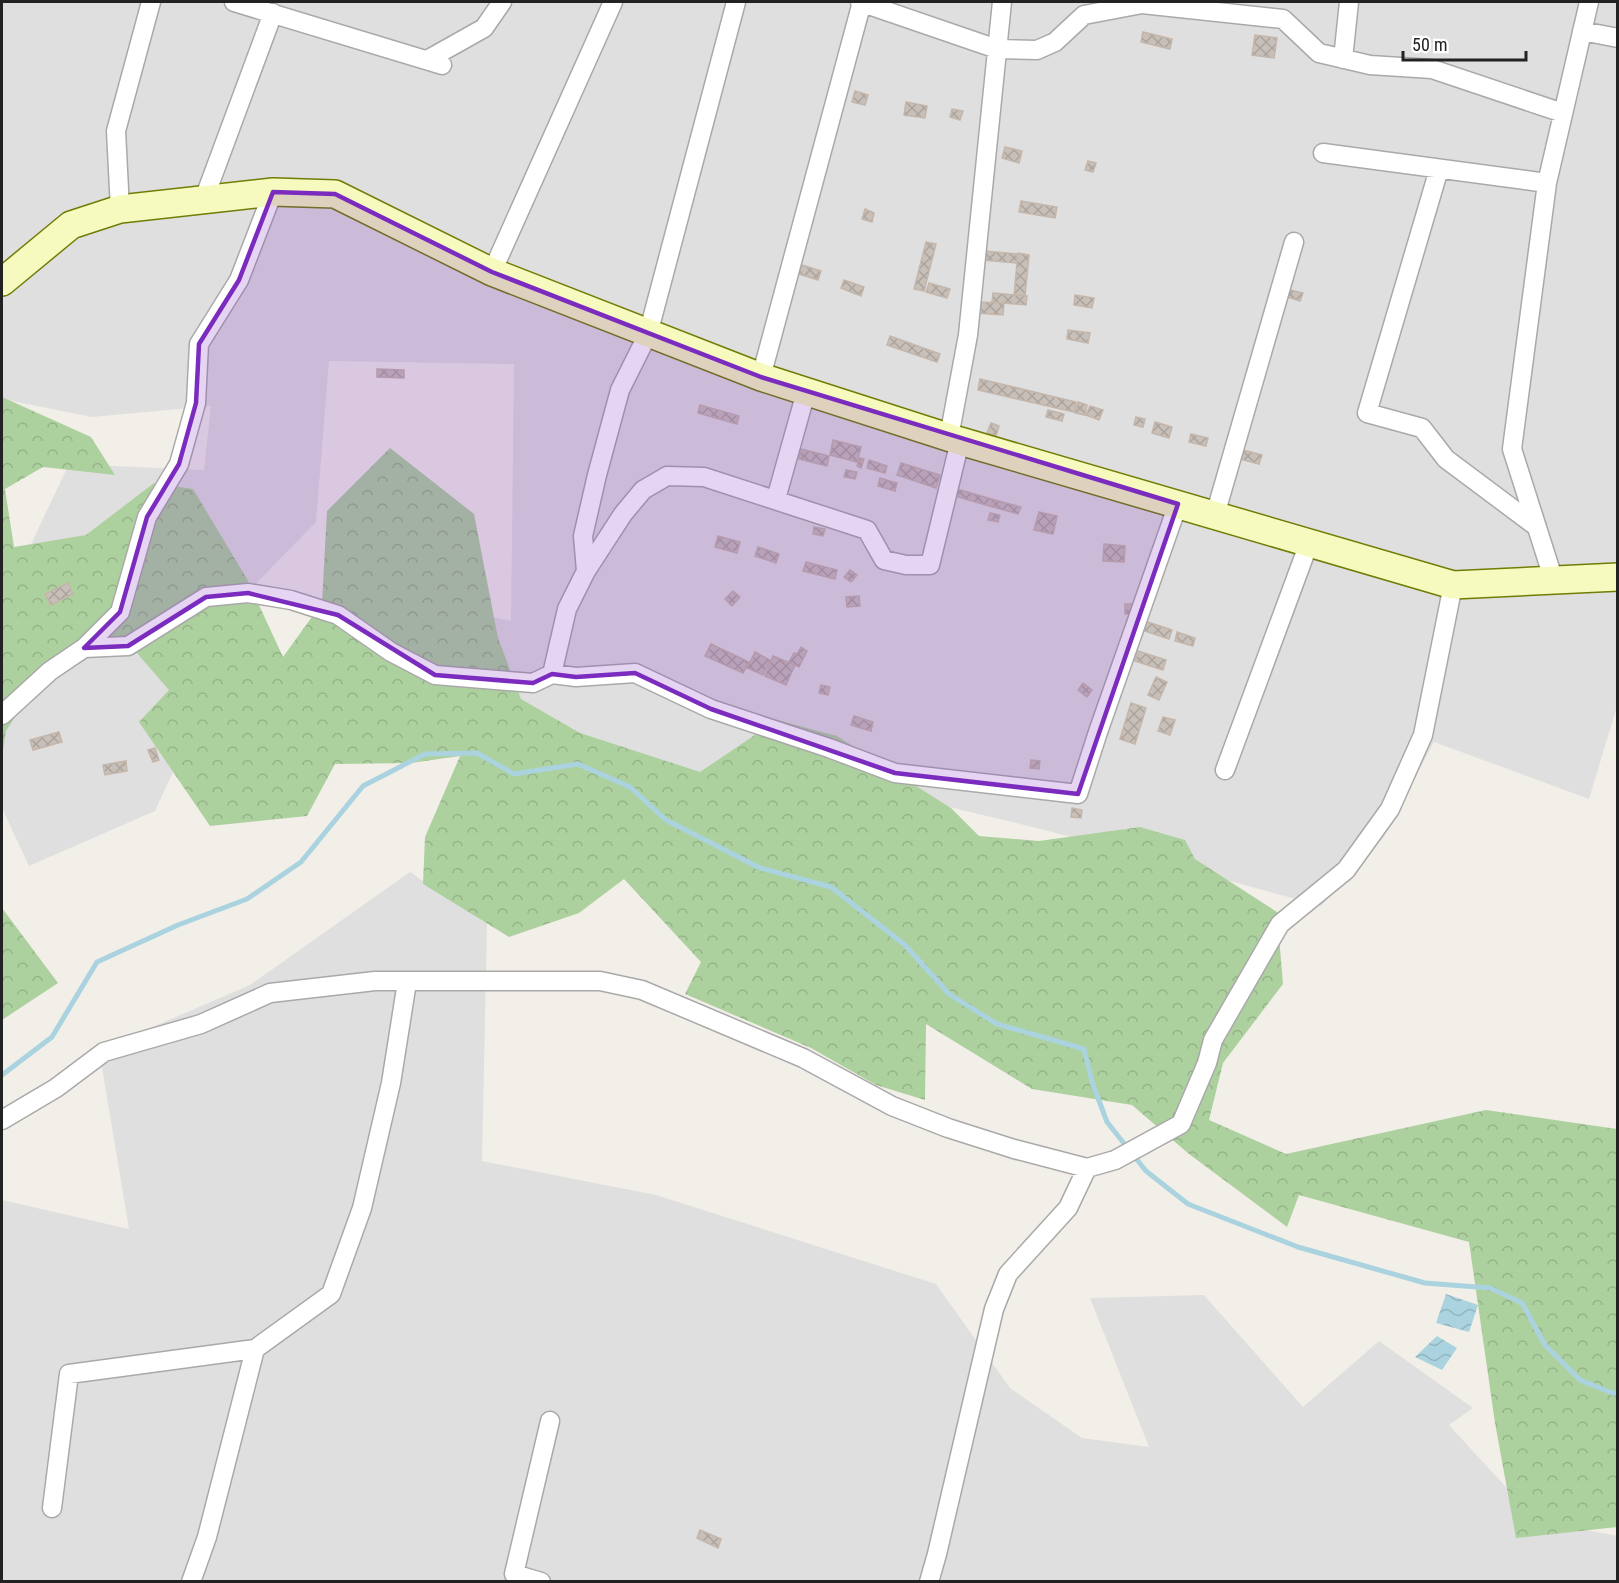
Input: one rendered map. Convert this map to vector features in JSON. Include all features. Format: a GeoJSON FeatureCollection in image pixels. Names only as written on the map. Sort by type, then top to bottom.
{"type":"FeatureCollection","features":[{"type":"Feature","properties":{"kind":"street"},"geometry":{"type":"LineString","coordinates":[[120,208],[116,131],[151,2]]}},
{"type":"Feature","properties":{"kind":"street"},"geometry":{"type":"LineString","coordinates":[[234,2],[434,63],[484,28],[502,2]]}},
{"type":"Feature","properties":{"kind":"street"},"geometry":{"type":"LineString","coordinates":[[492,272],[613,2]]}},
{"type":"Feature","properties":{"kind":"street"},"geometry":{"type":"LineString","coordinates":[[586,571],[583,536],[597,475],[621,390],[648,334],[736,2]]}},
{"type":"Feature","properties":{"kind":"street"},"geometry":{"type":"LineString","coordinates":[[761,377],[861,2],[997,49],[1037,50],[1055,42],[1084,15],[1142,4],[1283,20],[1319,53],[1370,65],[1432,69],[1563,113]]}},
{"type":"Feature","properties":{"kind":"street"},"geometry":{"type":"LineString","coordinates":[[552,674],[567,609],[586,571],[623,514],[643,490],[667,476],[704,477],[776,499],[867,530],[884,560],[906,566],[930,565],[954,439],[968,335],[1002,2]]}},
{"type":"Feature","properties":{"kind":"street"},"geometry":{"type":"LineString","coordinates":[[1343,58],[1349,2]]}},
{"type":"Feature","properties":{"kind":"street"},"geometry":{"type":"LineString","coordinates":[[1554,581],[1512,449],[1547,183],[1589,2]]}},
{"type":"Feature","properties":{"kind":"street"},"geometry":{"type":"LineString","coordinates":[[204,199],[273,13]]}},
{"type":"Feature","properties":{"kind":"street"},"geometry":{"type":"LineString","coordinates":[[1582,31],[1617,38]]}},
{"type":"Feature","properties":{"kind":"street"},"geometry":{"type":"LineString","coordinates":[[1323,153],[1547,183]]}},
{"type":"Feature","properties":{"kind":"street"},"geometry":{"type":"LineString","coordinates":[[1439,169],[1366,413],[1422,428],[1446,459],[1537,527]]}},
{"type":"Feature","properties":{"kind":"street"},"geometry":{"type":"LineString","coordinates":[[2,282],[71,225],[120,208],[273,192],[335,194],[492,272],[648,334],[761,377],[954,439],[1453,585],[1617,577]]}},
{"type":"Feature","properties":{"kind":"street"},"geometry":{"type":"LineString","coordinates":[[2,715],[50,670],[84,648],[120,612],[147,517],[179,464],[182,454],[196,403],[199,344],[239,280],[273,192]]}},
{"type":"Feature","properties":{"kind":"street"},"geometry":{"type":"LineString","coordinates":[[1215,515],[1294,242]]}},
{"type":"Feature","properties":{"kind":"street"},"geometry":{"type":"LineString","coordinates":[[776,499],[806,392]]}},
{"type":"Feature","properties":{"kind":"street"},"geometry":{"type":"LineString","coordinates":[[84,648],[128,646],[206,597],[248,593],[291,600],[338,615],[391,652],[435,675],[532,683],[552,674],[576,677],[635,673],[711,708],[896,773],[1078,794],[1178,504]]}},
{"type":"Feature","properties":{"kind":"street"},"geometry":{"type":"LineString","coordinates":[[1225,770],[1309,543]]}},
{"type":"Feature","properties":{"kind":"street"},"geometry":{"type":"LineString","coordinates":[[2,1120],[56,1088],[104,1052],[201,1024],[270,993],[375,981],[600,981],[642,990],[802,1058],[892,1106],[970,1135],[1087,1168],[1115,1160],[1181,1124],[1207,1063],[1213,1040],[1280,924],[1346,870],[1390,809],[1423,735],[1453,585]]}},
{"type":"Feature","properties":{"kind":"street"},"geometry":{"type":"LineString","coordinates":[[52,1508],[69,1374],[255,1349],[331,1294],[362,1208],[391,1083],[407,982]]}},
{"type":"Feature","properties":{"kind":"street"},"geometry":{"type":"LineString","coordinates":[[929,1581],[994,1309],[1008,1274],[1068,1208],[1087,1168]]}},
{"type":"Feature","properties":{"kind":"street"},"geometry":{"type":"LineString","coordinates":[[191,1581],[207,1538],[255,1349]]}},
{"type":"Feature","properties":{"kind":"street"},"geometry":{"type":"LineString","coordinates":[[541,1581],[514,1574],[550,1421]]}},
{"type":"Feature","properties":{"kind":"highlighted area"},"geometry":{"type":"Polygon","coordinates":[[[273,192],[335,194],[492,272],[761,377],[1178,504],[1078,794],[895,773],[711,709],[635,673],[576,677],[552,674],[533,683],[435,675],[338,615],[248,593],[206,597],[128,646],[84,648],[120,612],[147,517],[179,464],[196,403],[199,344],[239,280],[273,192]]]}},
{"type":"Feature","properties":{"kind":"shaded area"},"geometry":{"type":"Polygon","coordinates":[[[2,2],[1617,2],[1618,703],[1589,799],[1434,742],[1383,838],[1321,906],[1045,830],[853,784],[694,786],[546,727],[361,589],[511,621],[514,364],[329,361],[316,522],[229,611],[190,735],[155,811],[29,866],[2,808],[2,605],[69,464],[204,470],[211,406],[92,417],[2,399],[2,2]]]}},
{"type":"Feature","properties":{"kind":"shaded area"},"geometry":{"type":"Polygon","coordinates":[[[410,872],[487,924],[482,1161],[656,1195],[936,1284],[1010,1388],[1082,1438],[1149,1447],[1090,1298],[1204,1295],[1303,1407],[1379,1341],[1473,1408],[1449,1425],[1537,1521],[1618,1536],[1617,1582],[2,1582],[2,1200],[129,1229],[99,1050],[250,985],[410,872]]]}},
{"type":"Feature","properties":{"kind":"green space"},"geometry":{"type":"Polygon","coordinates":[[[2,397],[91,437],[115,475],[43,467],[5,489],[14,547],[86,535],[154,483],[193,489],[247,579],[283,657],[322,603],[327,511],[390,448],[474,514],[498,638],[521,699],[580,733],[700,772],[777,720],[837,736],[951,808],[979,836],[1039,841],[1140,827],[1185,840],[1195,859],[1277,912],[1283,984],[1223,1063],[1209,1120],[1286,1154],[1486,1110],[1617,1129],[1617,1527],[1516,1538],[1495,1423],[1469,1242],[1299,1195],[1287,1227],[1189,1154],[1132,1105],[1032,1089],[926,1024],[925,1100],[876,1085],[811,1048],[685,994],[701,962],[624,879],[579,913],[509,937],[423,884],[425,837],[460,756],[411,763],[335,764],[307,816],[210,826],[139,722],[169,690],[123,637],[53,659],[6,731],[2,757],[2,397]]]}},
{"type":"Feature","properties":{"kind":"green space"},"geometry":{"type":"Polygon","coordinates":[[[2,908],[58,983],[2,1020],[2,908]]]}},
{"type":"Feature","properties":{"kind":"water"},"geometry":{"type":"Polygon","coordinates":[[[1446,1294],[1478,1305],[1469,1332],[1436,1323],[1446,1294]]]}},
{"type":"Feature","properties":{"kind":"water"},"geometry":{"type":"Polygon","coordinates":[[[1437,1336],[1457,1348],[1442,1370],[1415,1357],[1437,1336]]]}},
{"type":"Feature","properties":{"kind":"building"},"geometry":{"type":"Polygon","coordinates":[[[1143,32],[1172,39],[1170,49],[1141,42],[1143,32]]]}},
{"type":"Feature","properties":{"kind":"building"},"geometry":{"type":"Polygon","coordinates":[[[1255,35],[1277,38],[1274,58],[1252,55],[1255,35]]]}},
{"type":"Feature","properties":{"kind":"building"},"geometry":{"type":"Polygon","coordinates":[[[855,91],[868,95],[865,105],[852,102],[855,91]]]}},
{"type":"Feature","properties":{"kind":"building"},"geometry":{"type":"Polygon","coordinates":[[[906,102],[927,106],[925,118],[904,115],[906,102]]]}},
{"type":"Feature","properties":{"kind":"building"},"geometry":{"type":"Polygon","coordinates":[[[952,109],[963,111],[960,120],[950,117],[952,109]]]}},
{"type":"Feature","properties":{"kind":"building"},"geometry":{"type":"Polygon","coordinates":[[[1005,147],[1022,151],[1019,163],[1002,158],[1005,147]]]}},
{"type":"Feature","properties":{"kind":"building"},"geometry":{"type":"Polygon","coordinates":[[[1088,161],[1096,163],[1093,172],[1085,170],[1088,161]]]}},
{"type":"Feature","properties":{"kind":"building"},"geometry":{"type":"Polygon","coordinates":[[[1021,201],[1057,207],[1055,218],[1019,212],[1021,201]]]}},
{"type":"Feature","properties":{"kind":"building"},"geometry":{"type":"Polygon","coordinates":[[[865,209],[874,213],[872,222],[862,219],[865,209]]]}},
{"type":"Feature","properties":{"kind":"building"},"geometry":{"type":"Polygon","coordinates":[[[926,242],[936,244],[924,291],[914,289],[926,242]]]}},
{"type":"Feature","properties":{"kind":"building"},"geometry":{"type":"Polygon","coordinates":[[[984,251],[1017,254],[1016,263],[983,260],[984,251]]]}},
{"type":"Feature","properties":{"kind":"building"},"geometry":{"type":"Polygon","coordinates":[[[1018,253],[1029,255],[1025,296],[1014,295],[1018,253]]]}},
{"type":"Feature","properties":{"kind":"building"},"geometry":{"type":"Polygon","coordinates":[[[802,265],[821,271],[818,280],[799,274],[802,265]]]}},
{"type":"Feature","properties":{"kind":"building"},"geometry":{"type":"Polygon","coordinates":[[[844,280],[864,287],[861,296],[841,288],[844,280]]]}},
{"type":"Feature","properties":{"kind":"building"},"geometry":{"type":"Polygon","coordinates":[[[929,283],[950,289],[947,298],[926,292],[929,283]]]}},
{"type":"Feature","properties":{"kind":"building"},"geometry":{"type":"Polygon","coordinates":[[[1286,289],[1303,293],[1300,301],[1284,296],[1286,289]]]}},
{"type":"Feature","properties":{"kind":"building"},"geometry":{"type":"Polygon","coordinates":[[[993,293],[1027,296],[1026,305],[992,302],[993,293]]]}},
{"type":"Feature","properties":{"kind":"building"},"geometry":{"type":"Polygon","coordinates":[[[1075,295],[1094,298],[1092,308],[1074,305],[1075,295]]]}},
{"type":"Feature","properties":{"kind":"building"},"geometry":{"type":"Polygon","coordinates":[[[978,302],[1004,303],[1003,315],[977,313],[978,302]]]}},
{"type":"Feature","properties":{"kind":"building"},"geometry":{"type":"Polygon","coordinates":[[[1068,330],[1090,333],[1088,343],[1067,339],[1068,330]]]}},
{"type":"Feature","properties":{"kind":"building"},"geometry":{"type":"Polygon","coordinates":[[[890,336],[940,354],[937,362],[887,345],[890,336]]]}},
{"type":"Feature","properties":{"kind":"building"},"geometry":{"type":"Polygon","coordinates":[[[377,369],[404,370],[404,378],[377,377],[377,369]]]}},
{"type":"Feature","properties":{"kind":"building"},"geometry":{"type":"Polygon","coordinates":[[[980,379],[1076,402],[1074,412],[978,390],[980,379]]]}},
{"type":"Feature","properties":{"kind":"building"},"geometry":{"type":"Polygon","coordinates":[[[1078,402],[1087,405],[1085,415],[1075,413],[1078,402]]]}},
{"type":"Feature","properties":{"kind":"building"},"geometry":{"type":"Polygon","coordinates":[[[700,405],[739,416],[737,424],[698,413],[700,405]]]}},
{"type":"Feature","properties":{"kind":"building"},"geometry":{"type":"Polygon","coordinates":[[[1090,406],[1103,410],[1099,420],[1086,415],[1090,406]]]}},
{"type":"Feature","properties":{"kind":"building"},"geometry":{"type":"Polygon","coordinates":[[[1048,410],[1064,414],[1062,421],[1046,417],[1048,410]]]}},
{"type":"Feature","properties":{"kind":"building"},"geometry":{"type":"Polygon","coordinates":[[[1136,417],[1145,419],[1143,427],[1134,425],[1136,417]]]}},
{"type":"Feature","properties":{"kind":"building"},"geometry":{"type":"Polygon","coordinates":[[[1155,422],[1172,427],[1169,438],[1152,433],[1155,422]]]}},
{"type":"Feature","properties":{"kind":"building"},"geometry":{"type":"Polygon","coordinates":[[[991,423],[999,426],[996,436],[987,433],[991,423]]]}},
{"type":"Feature","properties":{"kind":"building"},"geometry":{"type":"Polygon","coordinates":[[[1191,434],[1208,438],[1206,446],[1189,442],[1191,434]]]}},
{"type":"Feature","properties":{"kind":"building"},"geometry":{"type":"Polygon","coordinates":[[[833,440],[861,447],[857,462],[830,455],[833,440]]]}},
{"type":"Feature","properties":{"kind":"building"},"geometry":{"type":"Polygon","coordinates":[[[801,449],[829,456],[827,466],[799,459],[801,449]]]}},
{"type":"Feature","properties":{"kind":"building"},"geometry":{"type":"Polygon","coordinates":[[[1243,450],[1262,455],[1259,464],[1240,459],[1243,450]]]}},
{"type":"Feature","properties":{"kind":"building"},"geometry":{"type":"Polygon","coordinates":[[[860,458],[864,459],[861,468],[857,466],[860,458]]]}},
{"type":"Feature","properties":{"kind":"building"},"geometry":{"type":"Polygon","coordinates":[[[869,460],[887,466],[885,473],[867,468],[869,460]]]}},
{"type":"Feature","properties":{"kind":"building"},"geometry":{"type":"Polygon","coordinates":[[[901,463],[940,475],[936,488],[897,475],[901,463]]]}},
{"type":"Feature","properties":{"kind":"building"},"geometry":{"type":"Polygon","coordinates":[[[846,470],[857,472],[855,479],[844,477],[846,470]]]}},
{"type":"Feature","properties":{"kind":"building"},"geometry":{"type":"Polygon","coordinates":[[[880,478],[897,483],[895,491],[878,486],[880,478]]]}},
{"type":"Feature","properties":{"kind":"building"},"geometry":{"type":"Polygon","coordinates":[[[957,489],[995,500],[993,507],[955,496],[957,489]]]}},
{"type":"Feature","properties":{"kind":"building"},"geometry":{"type":"Polygon","coordinates":[[[995,500],[1021,507],[1018,514],[993,507],[995,500]]]}},
{"type":"Feature","properties":{"kind":"building"},"geometry":{"type":"Polygon","coordinates":[[[1039,512],[1057,516],[1053,534],[1034,530],[1039,512]]]}},
{"type":"Feature","properties":{"kind":"building"},"geometry":{"type":"Polygon","coordinates":[[[990,513],[1000,515],[998,522],[988,520],[990,513]]]}},
{"type":"Feature","properties":{"kind":"building"},"geometry":{"type":"Polygon","coordinates":[[[814,527],[825,529],[823,536],[813,534],[814,527]]]}},
{"type":"Feature","properties":{"kind":"building"},"geometry":{"type":"Polygon","coordinates":[[[718,536],[740,542],[737,553],[715,547],[718,536]]]}},
{"type":"Feature","properties":{"kind":"building"},"geometry":{"type":"Polygon","coordinates":[[[1104,544],[1125,546],[1124,562],[1103,561],[1104,544]]]}},
{"type":"Feature","properties":{"kind":"building"},"geometry":{"type":"Polygon","coordinates":[[[758,547],[779,554],[776,563],[755,556],[758,547]]]}},
{"type":"Feature","properties":{"kind":"building"},"geometry":{"type":"Polygon","coordinates":[[[806,562],[837,570],[835,579],[803,571],[806,562]]]}},
{"type":"Feature","properties":{"kind":"building"},"geometry":{"type":"Polygon","coordinates":[[[850,570],[857,575],[851,582],[844,577],[850,570]]]}},
{"type":"Feature","properties":{"kind":"building"},"geometry":{"type":"Polygon","coordinates":[[[68,583],[73,594],[51,605],[45,594],[68,583]]]}},
{"type":"Feature","properties":{"kind":"building"},"geometry":{"type":"Polygon","coordinates":[[[733,591],[740,597],[732,606],[725,599],[733,591]]]}},
{"type":"Feature","properties":{"kind":"building"},"geometry":{"type":"Polygon","coordinates":[[[859,596],[860,606],[847,607],[846,597],[859,596]]]}},
{"type":"Feature","properties":{"kind":"building"},"geometry":{"type":"Polygon","coordinates":[[[1125,604],[1134,604],[1134,614],[1125,614],[1125,604]]]}},
{"type":"Feature","properties":{"kind":"building"},"geometry":{"type":"Polygon","coordinates":[[[1145,621],[1172,630],[1169,639],[1142,630],[1145,621]]]}},
{"type":"Feature","properties":{"kind":"building"},"geometry":{"type":"Polygon","coordinates":[[[1177,632],[1195,638],[1193,646],[1175,641],[1177,632]]]}},
{"type":"Feature","properties":{"kind":"building"},"geometry":{"type":"Polygon","coordinates":[[[711,644],[749,662],[743,673],[705,656],[711,644]]]}},
{"type":"Feature","properties":{"kind":"building"},"geometry":{"type":"Polygon","coordinates":[[[801,647],[807,651],[799,667],[789,662],[801,647]]]}},
{"type":"Feature","properties":{"kind":"building"},"geometry":{"type":"Polygon","coordinates":[[[1138,651],[1166,660],[1163,670],[1135,661],[1138,651]]]}},
{"type":"Feature","properties":{"kind":"building"},"geometry":{"type":"Polygon","coordinates":[[[755,652],[770,660],[763,675],[747,668],[755,652]]]}},
{"type":"Feature","properties":{"kind":"building"},"geometry":{"type":"Polygon","coordinates":[[[773,656],[795,665],[786,685],[765,676],[773,656]]]}},
{"type":"Feature","properties":{"kind":"building"},"geometry":{"type":"Polygon","coordinates":[[[1156,677],[1167,682],[1159,700],[1148,695],[1156,677]]]}},
{"type":"Feature","properties":{"kind":"building"},"geometry":{"type":"Polygon","coordinates":[[[1083,683],[1092,690],[1087,697],[1078,690],[1083,683]]]}},
{"type":"Feature","properties":{"kind":"building"},"geometry":{"type":"Polygon","coordinates":[[[821,685],[830,687],[828,695],[819,693],[821,685]]]}},
{"type":"Feature","properties":{"kind":"building"},"geometry":{"type":"Polygon","coordinates":[[[1131,703],[1146,708],[1135,744],[1120,739],[1131,703]]]}},
{"type":"Feature","properties":{"kind":"building"},"geometry":{"type":"Polygon","coordinates":[[[854,716],[873,722],[871,731],[851,725],[854,716]]]}},
{"type":"Feature","properties":{"kind":"building"},"geometry":{"type":"Polygon","coordinates":[[[1163,717],[1175,720],[1170,735],[1158,731],[1163,717]]]}},
{"type":"Feature","properties":{"kind":"building"},"geometry":{"type":"Polygon","coordinates":[[[59,732],[62,742],[33,750],[30,740],[59,732]]]}},
{"type":"Feature","properties":{"kind":"building"},"geometry":{"type":"Polygon","coordinates":[[[155,748],[159,760],[153,762],[148,750],[155,748]]]}},
{"type":"Feature","properties":{"kind":"building"},"geometry":{"type":"Polygon","coordinates":[[[1031,760],[1040,761],[1039,769],[1030,768],[1031,760]]]}},
{"type":"Feature","properties":{"kind":"building"},"geometry":{"type":"Polygon","coordinates":[[[126,761],[127,771],[105,775],[103,765],[126,761]]]}},
{"type":"Feature","properties":{"kind":"building"},"geometry":{"type":"Polygon","coordinates":[[[1072,808],[1082,810],[1081,818],[1071,817],[1072,808]]]}},
{"type":"Feature","properties":{"kind":"building"},"geometry":{"type":"Polygon","coordinates":[[[700,1530],[721,1539],[718,1548],[697,1538],[700,1530]]]}},
{"type":"Feature","properties":{"kind":"waterway"},"geometry":{"type":"LineString","coordinates":[[2,1075],[52,1037],[97,962],[178,925],[247,899],[301,862],[363,786],[425,754],[477,753],[514,774],[578,764],[630,787],[666,820],[760,868],[831,887],[905,945],[949,994],[997,1024],[1084,1049],[1092,1082],[1107,1122],[1146,1171],[1188,1204],[1298,1247],[1425,1283],[1490,1288],[1522,1303],[1545,1345],[1580,1380],[1612,1393],[1618,1393]]}}]}
